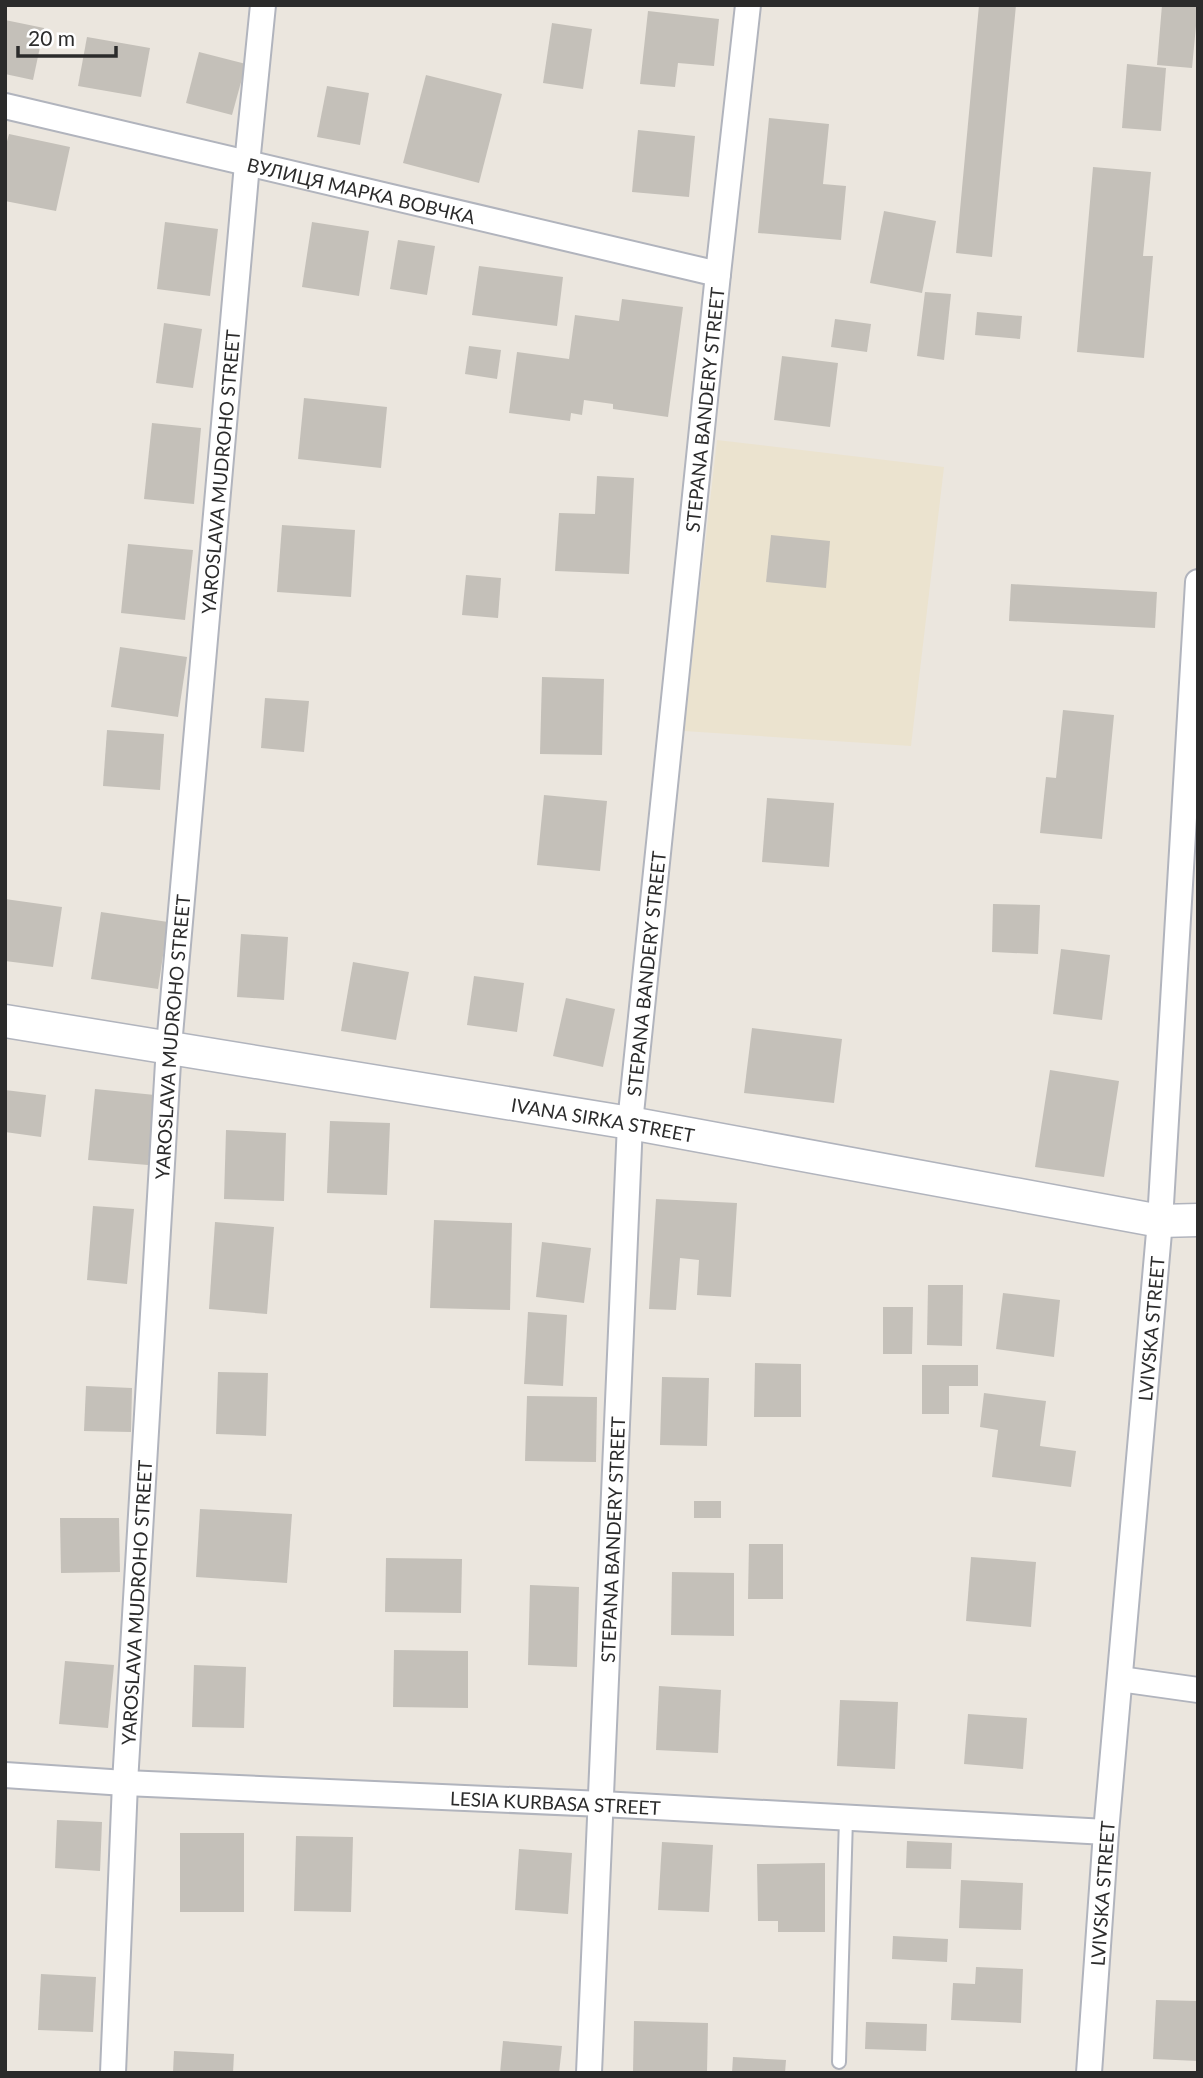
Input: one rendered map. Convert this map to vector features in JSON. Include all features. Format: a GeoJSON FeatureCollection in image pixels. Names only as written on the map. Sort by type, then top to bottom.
{"type":"FeatureCollection","features":[{"type":"Feature","properties":{"kind":"street","name":"YAROSLAVA MUDROHO STREET"},"geometry":{"type":"LineString","coordinates":[[113,2073],[125,1783],[169,1046],[263,5]]}},
{"type":"Feature","properties":{"kind":"street","name":"STEPANA BANDERY STREET"},"geometry":{"type":"LineString","coordinates":[[589,2073],[629,1123],[748,5]]}},
{"type":"Feature","properties":{"kind":"street","name":"ВУЛИЦЯ МАРКА ВОВЧКА"},"geometry":{"type":"LineString","coordinates":[[5,106],[718,274]]}},
{"type":"Feature","properties":{"kind":"street","name":"LVIVSKA STREET"},"geometry":{"type":"LineString","coordinates":[[1089,2073],[1106,1832],[1160,1221],[1198,582]]}},
{"type":"Feature","properties":{"kind":"street","name":"IVANA SIRKA STREET"},"geometry":{"type":"LineString","coordinates":[[5,1021],[629,1123],[1160,1221],[1198,1220]]}},
{"type":"Feature","properties":{"kind":"street"},"geometry":{"type":"LineString","coordinates":[[1120,1679],[1198,1690]]}},
{"type":"Feature","properties":{"kind":"street","name":"LESIA KURBASA STREET"},"geometry":{"type":"LineString","coordinates":[[5,1775],[1106,1832]]}},
{"type":"Feature","properties":{"kind":"lane"},"geometry":{"type":"LineString","coordinates":[[839,2062],[846,1818]]}},
{"type":"Feature","properties":{"kind":"shaded area"},"geometry":{"type":"Polygon","coordinates":[[[717,440],[944,467],[911,746],[684,731],[717,440]]]}},
{"type":"Feature","properties":{"kind":"building"},"geometry":{"type":"Polygon","coordinates":[[[979,5],[1016,5],[992,257],[956,253],[979,5]]]}},
{"type":"Feature","properties":{"kind":"building"},"geometry":{"type":"Polygon","coordinates":[[[1162,5],[1198,5],[1192,68],[1157,65],[1162,5]]]}},
{"type":"Feature","properties":{"kind":"building"},"geometry":{"type":"Polygon","coordinates":[[[648,11],[719,19],[714,66],[678,63],[675,87],[640,84],[648,11]]]}},
{"type":"Feature","properties":{"kind":"building"},"geometry":{"type":"Polygon","coordinates":[[[5,20],[44,28],[33,80],[5,74],[5,20]]]}},
{"type":"Feature","properties":{"kind":"building"},"geometry":{"type":"Polygon","coordinates":[[[552,23],[592,29],[583,89],[543,83],[552,23]]]}},
{"type":"Feature","properties":{"kind":"building"},"geometry":{"type":"Polygon","coordinates":[[[87,37],[150,48],[141,97],[78,86],[87,37]]]}},
{"type":"Feature","properties":{"kind":"building"},"geometry":{"type":"Polygon","coordinates":[[[199,52],[246,64],[232,115],[186,103],[199,52]]]}},
{"type":"Feature","properties":{"kind":"building"},"geometry":{"type":"Polygon","coordinates":[[[1127,64],[1166,68],[1161,131],[1122,128],[1127,64]]]}},
{"type":"Feature","properties":{"kind":"building"},"geometry":{"type":"Polygon","coordinates":[[[426,75],[502,94],[479,183],[403,163],[426,75]]]}},
{"type":"Feature","properties":{"kind":"building"},"geometry":{"type":"Polygon","coordinates":[[[327,86],[369,93],[360,145],[317,137],[327,86]]]}},
{"type":"Feature","properties":{"kind":"building"},"geometry":{"type":"Polygon","coordinates":[[[769,118],[829,124],[823,184],[846,186],[841,240],[758,233],[769,118]]]}},
{"type":"Feature","properties":{"kind":"building"},"geometry":{"type":"Polygon","coordinates":[[[638,130],[695,136],[689,197],[632,192],[638,130]]]}},
{"type":"Feature","properties":{"kind":"building"},"geometry":{"type":"Polygon","coordinates":[[[9,134],[70,147],[56,211],[5,201],[5,149],[9,134]]]}},
{"type":"Feature","properties":{"kind":"building"},"geometry":{"type":"Polygon","coordinates":[[[1093,167],[1151,172],[1143,256],[1153,256],[1144,358],[1077,352],[1093,167]]]}},
{"type":"Feature","properties":{"kind":"building"},"geometry":{"type":"Polygon","coordinates":[[[884,211],[936,221],[922,293],[870,283],[884,211]]]}},
{"type":"Feature","properties":{"kind":"building"},"geometry":{"type":"Polygon","coordinates":[[[165,222],[218,229],[210,296],[157,289],[165,222]]]}},
{"type":"Feature","properties":{"kind":"building"},"geometry":{"type":"Polygon","coordinates":[[[312,222],[369,231],[359,296],[302,287],[312,222]]]}},
{"type":"Feature","properties":{"kind":"building"},"geometry":{"type":"Polygon","coordinates":[[[398,240],[435,246],[427,295],[390,289],[398,240]]]}},
{"type":"Feature","properties":{"kind":"building"},"geometry":{"type":"Polygon","coordinates":[[[479,266],[563,277],[557,326],[472,315],[479,266]]]}},
{"type":"Feature","properties":{"kind":"building"},"geometry":{"type":"Polygon","coordinates":[[[925,292],[951,294],[944,360],[917,356],[925,292]]]}},
{"type":"Feature","properties":{"kind":"building"},"geometry":{"type":"Polygon","coordinates":[[[622,299],[683,307],[668,417],[613,409],[613,404],[584,400],[582,415],[571,413],[570,421],[509,413],[517,352],[569,359],[575,315],[619,321],[622,299]]]}},
{"type":"Feature","properties":{"kind":"building"},"geometry":{"type":"Polygon","coordinates":[[[977,312],[1022,316],[1020,339],[975,335],[977,312]]]}},
{"type":"Feature","properties":{"kind":"building"},"geometry":{"type":"Polygon","coordinates":[[[835,319],[871,324],[867,352],[831,347],[835,319]]]}},
{"type":"Feature","properties":{"kind":"building"},"geometry":{"type":"Polygon","coordinates":[[[164,323],[202,329],[193,388],[156,383],[164,323]]]}},
{"type":"Feature","properties":{"kind":"building"},"geometry":{"type":"Polygon","coordinates":[[[469,346],[501,350],[497,379],[465,374],[469,346]]]}},
{"type":"Feature","properties":{"kind":"building"},"geometry":{"type":"Polygon","coordinates":[[[782,356],[838,363],[830,427],[774,420],[782,356]]]}},
{"type":"Feature","properties":{"kind":"building"},"geometry":{"type":"Polygon","coordinates":[[[304,398],[387,407],[381,468],[298,459],[304,398]]]}},
{"type":"Feature","properties":{"kind":"building"},"geometry":{"type":"Polygon","coordinates":[[[152,423],[201,428],[194,504],[144,499],[152,423]]]}},
{"type":"Feature","properties":{"kind":"building"},"geometry":{"type":"Polygon","coordinates":[[[597,476],[634,478],[629,574],[555,571],[559,513],[595,514],[597,476]]]}},
{"type":"Feature","properties":{"kind":"building"},"geometry":{"type":"Polygon","coordinates":[[[282,525],[355,530],[351,597],[277,592],[282,525]]]}},
{"type":"Feature","properties":{"kind":"building"},"geometry":{"type":"Polygon","coordinates":[[[771,535],[830,541],[826,588],[766,582],[771,535]]]}},
{"type":"Feature","properties":{"kind":"building"},"geometry":{"type":"Polygon","coordinates":[[[128,544],[193,550],[185,620],[121,613],[128,544]]]}},
{"type":"Feature","properties":{"kind":"building"},"geometry":{"type":"Polygon","coordinates":[[[466,575],[501,578],[498,618],[462,615],[466,575]]]}},
{"type":"Feature","properties":{"kind":"building"},"geometry":{"type":"Polygon","coordinates":[[[1011,584],[1157,592],[1155,628],[1009,621],[1011,584]]]}},
{"type":"Feature","properties":{"kind":"building"},"geometry":{"type":"Polygon","coordinates":[[[120,647],[187,657],[178,717],[111,707],[120,647]]]}},
{"type":"Feature","properties":{"kind":"building"},"geometry":{"type":"Polygon","coordinates":[[[542,677],[604,679],[602,755],[540,754],[542,677]]]}},
{"type":"Feature","properties":{"kind":"building"},"geometry":{"type":"Polygon","coordinates":[[[265,698],[309,701],[304,752],[261,748],[265,698]]]}},
{"type":"Feature","properties":{"kind":"building"},"geometry":{"type":"Polygon","coordinates":[[[1063,710],[1114,715],[1102,839],[1040,833],[1046,777],[1056,778],[1063,710]]]}},
{"type":"Feature","properties":{"kind":"building"},"geometry":{"type":"Polygon","coordinates":[[[107,730],[164,734],[160,790],[103,786],[107,730]]]}},
{"type":"Feature","properties":{"kind":"building"},"geometry":{"type":"Polygon","coordinates":[[[544,795],[607,801],[600,871],[537,865],[544,795]]]}},
{"type":"Feature","properties":{"kind":"building"},"geometry":{"type":"Polygon","coordinates":[[[767,798],[834,803],[829,867],[762,862],[767,798]]]}},
{"type":"Feature","properties":{"kind":"building"},"geometry":{"type":"Polygon","coordinates":[[[5,899],[62,907],[53,967],[5,961],[5,899]]]}},
{"type":"Feature","properties":{"kind":"building"},"geometry":{"type":"Polygon","coordinates":[[[993,904],[1040,905],[1038,954],[992,952],[993,904]]]}},
{"type":"Feature","properties":{"kind":"building"},"geometry":{"type":"Polygon","coordinates":[[[101,912],[168,922],[158,989],[91,979],[101,912]]]}},
{"type":"Feature","properties":{"kind":"building"},"geometry":{"type":"Polygon","coordinates":[[[241,934],[288,937],[284,1000],[237,997],[241,934]]]}},
{"type":"Feature","properties":{"kind":"building"},"geometry":{"type":"Polygon","coordinates":[[[1061,949],[1110,955],[1102,1020],[1053,1014],[1061,949]]]}},
{"type":"Feature","properties":{"kind":"building"},"geometry":{"type":"Polygon","coordinates":[[[353,962],[409,972],[396,1040],[341,1031],[353,962]]]}},
{"type":"Feature","properties":{"kind":"building"},"geometry":{"type":"Polygon","coordinates":[[[474,976],[524,983],[517,1032],[467,1025],[474,976]]]}},
{"type":"Feature","properties":{"kind":"building"},"geometry":{"type":"Polygon","coordinates":[[[566,998],[615,1009],[603,1067],[553,1056],[566,998]]]}},
{"type":"Feature","properties":{"kind":"building"},"geometry":{"type":"Polygon","coordinates":[[[752,1028],[842,1039],[834,1103],[744,1093],[752,1028]]]}},
{"type":"Feature","properties":{"kind":"building"},"geometry":{"type":"Polygon","coordinates":[[[1050,1070],[1119,1081],[1104,1177],[1035,1167],[1050,1070]]]}},
{"type":"Feature","properties":{"kind":"building"},"geometry":{"type":"Polygon","coordinates":[[[95,1089],[155,1095],[148,1165],[88,1160],[95,1089]]]}},
{"type":"Feature","properties":{"kind":"building"},"geometry":{"type":"Polygon","coordinates":[[[5,1090],[46,1095],[41,1137],[5,1132],[5,1090]]]}},
{"type":"Feature","properties":{"kind":"building"},"geometry":{"type":"Polygon","coordinates":[[[330,1121],[390,1123],[387,1195],[327,1193],[330,1121]]]}},
{"type":"Feature","properties":{"kind":"building"},"geometry":{"type":"Polygon","coordinates":[[[226,1130],[286,1133],[284,1201],[224,1199],[226,1130]]]}},
{"type":"Feature","properties":{"kind":"building"},"geometry":{"type":"Polygon","coordinates":[[[656,1199],[737,1203],[731,1297],[697,1295],[699,1260],[680,1258],[676,1310],[649,1309],[656,1199]]]}},
{"type":"Feature","properties":{"kind":"building"},"geometry":{"type":"Polygon","coordinates":[[[93,1206],[134,1209],[127,1284],[87,1280],[93,1206]]]}},
{"type":"Feature","properties":{"kind":"building"},"geometry":{"type":"Polygon","coordinates":[[[434,1220],[512,1223],[510,1310],[430,1308],[434,1220]]]}},
{"type":"Feature","properties":{"kind":"building"},"geometry":{"type":"Polygon","coordinates":[[[215,1222],[274,1227],[267,1314],[209,1309],[215,1222]]]}},
{"type":"Feature","properties":{"kind":"building"},"geometry":{"type":"Polygon","coordinates":[[[542,1242],[591,1248],[584,1303],[536,1297],[542,1242]]]}},
{"type":"Feature","properties":{"kind":"building"},"geometry":{"type":"Polygon","coordinates":[[[928,1285],[963,1285],[962,1346],[927,1345],[928,1285]]]}},
{"type":"Feature","properties":{"kind":"building"},"geometry":{"type":"Polygon","coordinates":[[[1003,1293],[1060,1300],[1054,1357],[996,1349],[1003,1293]]]}},
{"type":"Feature","properties":{"kind":"building"},"geometry":{"type":"Polygon","coordinates":[[[883,1307],[913,1307],[912,1354],[883,1354],[883,1307]]]}},
{"type":"Feature","properties":{"kind":"building"},"geometry":{"type":"Polygon","coordinates":[[[528,1312],[567,1315],[563,1386],[524,1384],[528,1312]]]}},
{"type":"Feature","properties":{"kind":"building"},"geometry":{"type":"Polygon","coordinates":[[[755,1363],[801,1364],[801,1417],[754,1417],[755,1363]]]}},
{"type":"Feature","properties":{"kind":"building"},"geometry":{"type":"Polygon","coordinates":[[[922,1365],[978,1365],[978,1386],[949,1386],[949,1414],[922,1414],[922,1365]]]}},
{"type":"Feature","properties":{"kind":"building"},"geometry":{"type":"Polygon","coordinates":[[[218,1372],[268,1373],[266,1436],[216,1434],[218,1372]]]}},
{"type":"Feature","properties":{"kind":"building"},"geometry":{"type":"Polygon","coordinates":[[[662,1377],[709,1378],[707,1446],[660,1445],[662,1377]]]}},
{"type":"Feature","properties":{"kind":"building"},"geometry":{"type":"Polygon","coordinates":[[[86,1386],[132,1388],[131,1432],[84,1431],[86,1386]]]}},
{"type":"Feature","properties":{"kind":"building"},"geometry":{"type":"Polygon","coordinates":[[[984,1393],[1046,1401],[1040,1446],[1076,1451],[1071,1487],[992,1477],[998,1430],[980,1427],[984,1393]]]}},
{"type":"Feature","properties":{"kind":"building"},"geometry":{"type":"Polygon","coordinates":[[[527,1396],[597,1397],[596,1462],[525,1461],[527,1396]]]}},
{"type":"Feature","properties":{"kind":"building"},"geometry":{"type":"Polygon","coordinates":[[[694,1501],[721,1501],[721,1518],[694,1518],[694,1501]]]}},
{"type":"Feature","properties":{"kind":"building"},"geometry":{"type":"Polygon","coordinates":[[[200,1509],[292,1514],[287,1583],[196,1577],[200,1509]]]}},
{"type":"Feature","properties":{"kind":"building"},"geometry":{"type":"Polygon","coordinates":[[[60,1518],[119,1518],[120,1572],[61,1573],[60,1518]]]}},
{"type":"Feature","properties":{"kind":"building"},"geometry":{"type":"Polygon","coordinates":[[[749,1544],[783,1544],[783,1599],[748,1599],[749,1544]]]}},
{"type":"Feature","properties":{"kind":"building"},"geometry":{"type":"Polygon","coordinates":[[[971,1557],[1036,1562],[1031,1627],[966,1621],[971,1557]]]}},
{"type":"Feature","properties":{"kind":"building"},"geometry":{"type":"Polygon","coordinates":[[[386,1558],[462,1559],[461,1613],[385,1612],[386,1558]]]}},
{"type":"Feature","properties":{"kind":"building"},"geometry":{"type":"Polygon","coordinates":[[[672,1572],[734,1573],[734,1636],[671,1635],[672,1572]]]}},
{"type":"Feature","properties":{"kind":"building"},"geometry":{"type":"Polygon","coordinates":[[[530,1585],[579,1587],[577,1667],[528,1665],[530,1585]]]}},
{"type":"Feature","properties":{"kind":"building"},"geometry":{"type":"Polygon","coordinates":[[[394,1650],[468,1651],[468,1708],[393,1707],[394,1650]]]}},
{"type":"Feature","properties":{"kind":"building"},"geometry":{"type":"Polygon","coordinates":[[[65,1661],[114,1665],[108,1728],[59,1724],[65,1661]]]}},
{"type":"Feature","properties":{"kind":"building"},"geometry":{"type":"Polygon","coordinates":[[[194,1665],[246,1667],[244,1728],[192,1727],[194,1665]]]}},
{"type":"Feature","properties":{"kind":"building"},"geometry":{"type":"Polygon","coordinates":[[[659,1686],[721,1690],[718,1753],[656,1750],[659,1686]]]}},
{"type":"Feature","properties":{"kind":"building"},"geometry":{"type":"Polygon","coordinates":[[[840,1700],[898,1702],[895,1769],[837,1766],[840,1700]]]}},
{"type":"Feature","properties":{"kind":"building"},"geometry":{"type":"Polygon","coordinates":[[[968,1714],[1027,1718],[1023,1769],[964,1764],[968,1714]]]}},
{"type":"Feature","properties":{"kind":"building"},"geometry":{"type":"Polygon","coordinates":[[[57,1820],[102,1822],[100,1871],[55,1868],[57,1820]]]}},
{"type":"Feature","properties":{"kind":"building"},"geometry":{"type":"Polygon","coordinates":[[[180,1833],[244,1833],[244,1912],[180,1912],[180,1833]]]}},
{"type":"Feature","properties":{"kind":"building"},"geometry":{"type":"Polygon","coordinates":[[[296,1836],[353,1837],[351,1912],[294,1911],[296,1836]]]}},
{"type":"Feature","properties":{"kind":"building"},"geometry":{"type":"Polygon","coordinates":[[[907,1841],[952,1843],[951,1869],[906,1868],[907,1841]]]}},
{"type":"Feature","properties":{"kind":"building"},"geometry":{"type":"Polygon","coordinates":[[[662,1842],[713,1845],[709,1912],[658,1910],[662,1842]]]}},
{"type":"Feature","properties":{"kind":"building"},"geometry":{"type":"Polygon","coordinates":[[[519,1849],[572,1853],[568,1914],[515,1910],[519,1849]]]}},
{"type":"Feature","properties":{"kind":"building"},"geometry":{"type":"Polygon","coordinates":[[[825,1863],[825,1932],[778,1932],[778,1921],[758,1921],[757,1864],[825,1863]]]}},
{"type":"Feature","properties":{"kind":"building"},"geometry":{"type":"Polygon","coordinates":[[[961,1880],[1023,1883],[1021,1930],[959,1928],[961,1880]]]}},
{"type":"Feature","properties":{"kind":"building"},"geometry":{"type":"Polygon","coordinates":[[[893,1936],[948,1939],[947,1962],[892,1959],[893,1936]]]}},
{"type":"Feature","properties":{"kind":"building"},"geometry":{"type":"Polygon","coordinates":[[[976,1967],[1023,1969],[1021,2023],[951,2020],[953,1983],[975,1984],[976,1967]]]}},
{"type":"Feature","properties":{"kind":"building"},"geometry":{"type":"Polygon","coordinates":[[[41,1974],[96,1977],[93,2032],[38,2030],[41,1974]]]}},
{"type":"Feature","properties":{"kind":"building"},"geometry":{"type":"Polygon","coordinates":[[[1156,2000],[1198,2001],[1198,2061],[1153,2059],[1156,2000]]]}},
{"type":"Feature","properties":{"kind":"building"},"geometry":{"type":"Polygon","coordinates":[[[634,2021],[708,2023],[707,2073],[633,2073],[634,2021]]]}},
{"type":"Feature","properties":{"kind":"building"},"geometry":{"type":"Polygon","coordinates":[[[866,2022],[927,2024],[926,2051],[865,2049],[866,2022]]]}},
{"type":"Feature","properties":{"kind":"building"},"geometry":{"type":"Polygon","coordinates":[[[503,2041],[562,2046],[559,2073],[500,2073],[503,2041]]]}},
{"type":"Feature","properties":{"kind":"building"},"geometry":{"type":"Polygon","coordinates":[[[174,2051],[234,2054],[233,2073],[173,2073],[174,2051]]]}},
{"type":"Feature","properties":{"kind":"building"},"geometry":{"type":"Polygon","coordinates":[[[733,2057],[786,2060],[785,2073],[732,2073],[733,2057]]]}}]}
